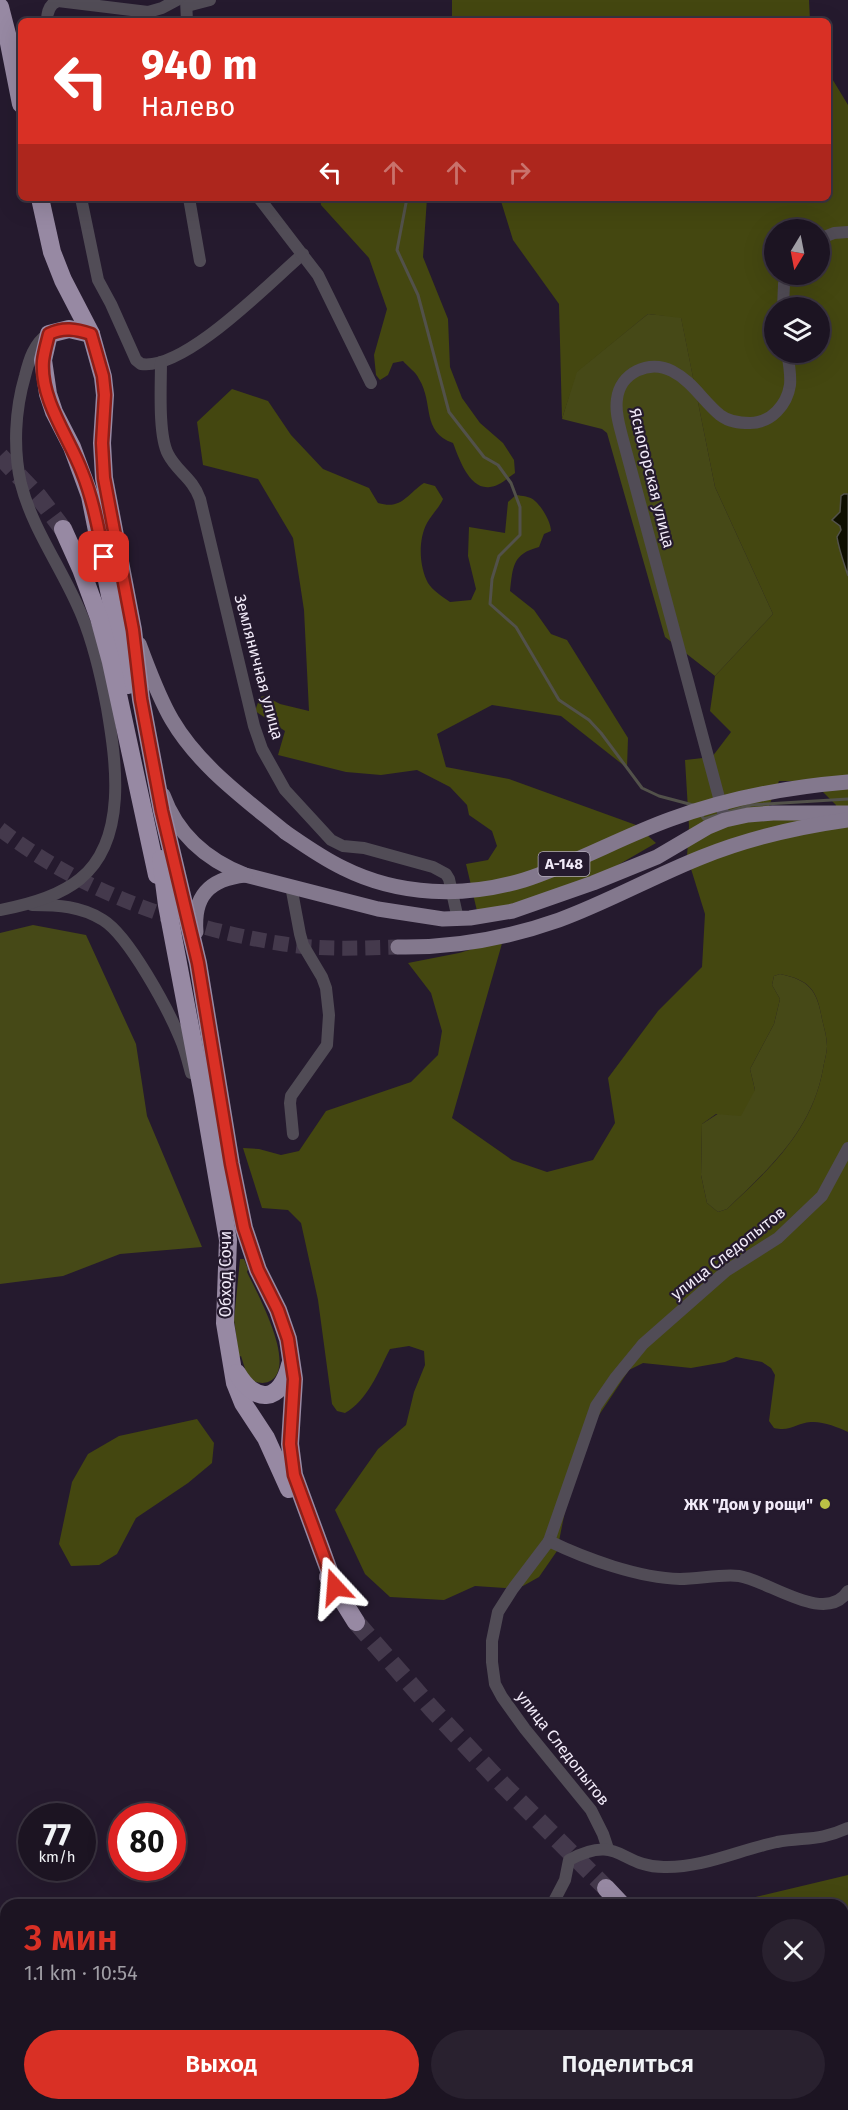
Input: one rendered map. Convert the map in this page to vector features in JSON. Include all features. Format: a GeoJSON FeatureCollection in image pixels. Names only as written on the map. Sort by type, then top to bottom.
{"type":"FeatureCollection","features":[{"type":"Feature","properties":{"kind":"highway"},"geometry":{"type":"LineString","coordinates":[[0,7],[18,89]]}},
{"type":"Feature","properties":{"kind":"highway","name":"Обход Сочи"},"geometry":{"type":"LineString","coordinates":[[41,201],[55,260],[91,334],[102,369],[105,395],[102,443],[104,478],[133,630],[141,699],[162,811],[198,963],[231,1164],[244,1228],[258,1270],[288,1339],[294,1379],[290,1427],[291,1459],[299,1492],[332,1574],[335,1587]]}},
{"type":"Feature","properties":{"kind":"highway"},"geometry":{"type":"LineString","coordinates":[[91,334],[69,328],[49,334],[43,360],[44,376],[54,412],[83,475],[96,519],[166,889],[167,905]]}},
{"type":"Feature","properties":{"kind":"highway"},"geometry":{"type":"LineString","coordinates":[[63,529],[99,618],[111,662],[157,873],[167,905]]}},
{"type":"Feature","properties":{"kind":"highway","name":"Обход Сочи"},"geometry":{"type":"LineString","coordinates":[[167,905],[228,1240],[225,1310],[231,1364],[239,1395],[266,1438],[319,1562],[356,1622]]}},
{"type":"Feature","properties":{"kind":"highway"},"geometry":{"type":"LineString","coordinates":[[231,1364],[248,1389],[260,1395],[281,1388],[287,1377],[291,1360]]}},
{"type":"Feature","properties":{"kind":"highway"},"geometry":{"type":"LineString","coordinates":[[606,1888],[616,1899]]}},
{"type":"Feature","properties":{"kind":"main road","name":"А-148"},"geometry":{"type":"LineString","coordinates":[[133,630],[160,698],[189,745],[223,780],[285,832],[319,856],[368,879],[419,891],[470,891],[499,886],[525,879],[671,819],[727,801],[788,789],[848,782]]}},
{"type":"Feature","properties":{"kind":"main road"},"geometry":{"type":"LineString","coordinates":[[156,775],[167,805],[194,845],[212,858],[244,875],[378,909],[438,919],[458,919],[513,910],[593,883],[657,857],[708,827],[725,820],[773,813],[848,813]]}},
{"type":"Feature","properties":{"kind":"main road"},"geometry":{"type":"LineString","coordinates":[[398,947],[450,945],[524,931],[559,920],[683,865],[732,846],[770,834],[848,820]]}},
{"type":"Feature","properties":{"kind":"main road"},"geometry":{"type":"LineString","coordinates":[[198,963],[195,919],[203,895],[220,880],[244,875]]}},
{"type":"Feature","properties":{"kind":"street"},"geometry":{"type":"LineString","coordinates":[[48,18],[50,7],[58,1],[148,12],[183,2],[210,0]]}},
{"type":"Feature","properties":{"kind":"street"},"geometry":{"type":"LineString","coordinates":[[183,2],[186,18]]}},
{"type":"Feature","properties":{"kind":"street"},"geometry":{"type":"LineString","coordinates":[[82,201],[98,280],[136,360],[141,364],[161,362],[203,340],[258,296],[303,254]]}},
{"type":"Feature","properties":{"kind":"street"},"geometry":{"type":"LineString","coordinates":[[190,201],[200,261]]}},
{"type":"Feature","properties":{"kind":"street"},"geometry":{"type":"LineString","coordinates":[[261,201],[318,275],[371,383]]}},
{"type":"Feature","properties":{"kind":"street"},"geometry":{"type":"LineString","coordinates":[[830,235],[848,232]]}},
{"type":"Feature","properties":{"kind":"street"},"geometry":{"type":"LineString","coordinates":[[22,906],[61,891],[81,879],[88,871],[98,858],[107,838],[115,795],[114,750],[102,682],[90,635],[32,514],[19,473],[16,433],[21,388],[37,344],[49,334]]}},
{"type":"Feature","properties":{"kind":"street","name":"Земляничная улица"},"geometry":{"type":"LineString","coordinates":[[161,362],[163,441],[171,459],[188,477],[200,499],[254,726],[262,749],[285,790],[331,840],[343,846],[364,848],[433,867],[446,874],[458,919]]}},
{"type":"Feature","properties":{"kind":"street","name":"Ясногорская улица"},"geometry":{"type":"LineString","coordinates":[[725,820],[622,436],[617,397],[623,383],[631,374],[642,367],[656,366],[671,370],[684,379],[720,415],[729,420],[753,423],[766,420],[776,413],[784,402],[790,385],[789,363]]}},
{"type":"Feature","properties":{"kind":"street"},"geometry":{"type":"LineString","coordinates":[[291,886],[295,915],[303,945],[322,977],[326,988],[329,1015],[327,1045],[291,1096],[293,1134]]}},
{"type":"Feature","properties":{"kind":"street"},"geometry":{"type":"LineString","coordinates":[[0,910],[22,906],[68,906],[103,920],[119,934],[129,947],[177,1030],[187,1057],[199,1106],[208,1125]]}},
{"type":"Feature","properties":{"kind":"street","name":"улица Следопытов"},"geometry":{"type":"LineString","coordinates":[[608,1848],[591,1810],[525,1729],[495,1684],[492,1641],[498,1612],[549,1541],[596,1406],[616,1377],[643,1344],[726,1272],[778,1238],[822,1196],[848,1148]]}},
{"type":"Feature","properties":{"kind":"street"},"geometry":{"type":"LineString","coordinates":[[549,1541],[580,1555],[628,1570],[677,1579],[738,1576],[813,1603],[835,1603],[844,1598],[848,1591]]}},
{"type":"Feature","properties":{"kind":"street"},"geometry":{"type":"LineString","coordinates":[[555,1899],[565,1880],[569,1860],[589,1850],[608,1848],[642,1863],[665,1868],[716,1859],[775,1843],[819,1839],[848,1828]]}},
{"type":"Feature","properties":{"kind":"green space"},"geometry":{"type":"Polygon","coordinates":[[[648,314],[681,317],[715,487],[773,614],[715,676],[665,637],[607,433],[602,429],[562,419],[576,372],[648,314]]]}},
{"type":"Feature","properties":{"kind":"green space"},"geometry":{"type":"Polygon","coordinates":[[[33,925],[86,935],[136,1044],[147,1116],[202,1247],[120,1254],[63,1276],[0,1284],[0,933],[33,925]]]}},
{"type":"Feature","properties":{"kind":"green space"},"geometry":{"type":"Polygon","coordinates":[[[780,974],[805,983],[814,994],[820,1009],[827,1046],[823,1069],[809,1111],[787,1146],[727,1209],[718,1212],[707,1203],[701,1175],[702,1124],[755,1090],[750,1069],[774,1024],[780,999],[772,985],[774,976],[780,974]]]}},
{"type":"Feature","properties":{"kind":"green space"},"geometry":{"type":"Polygon","coordinates":[[[240,1259],[244,1259],[247,1272],[265,1309],[276,1340],[279,1367],[275,1377],[265,1383],[253,1381],[246,1372],[241,1356],[239,1357],[234,1320],[240,1259]]]}},
{"type":"Feature","properties":{"kind":"shaded area"},"geometry":{"type":"Polygon","coordinates":[[[452,0],[809,0],[810,18],[452,18],[452,0]]]}},
{"type":"Feature","properties":{"kind":"shaded area"},"geometry":{"type":"Polygon","coordinates":[[[831,77],[848,105],[848,1432],[815,1422],[785,1429],[774,1428],[769,1421],[775,1375],[771,1368],[762,1362],[736,1357],[725,1362],[691,1368],[643,1363],[629,1370],[597,1418],[568,1496],[557,1551],[539,1577],[523,1586],[505,1588],[475,1586],[444,1600],[390,1597],[365,1574],[335,1510],[378,1449],[406,1425],[414,1392],[425,1365],[424,1351],[409,1346],[390,1349],[372,1385],[360,1401],[345,1413],[337,1411],[332,1404],[318,1300],[301,1223],[288,1210],[262,1208],[243,1148],[259,1149],[281,1155],[299,1151],[326,1111],[411,1082],[438,1055],[442,1031],[431,993],[408,963],[459,953],[503,940],[452,1118],[512,1160],[547,1172],[593,1160],[615,1123],[608,1078],[658,1011],[702,967],[705,914],[687,856],[689,826],[685,760],[712,757],[731,732],[710,711],[715,676],[773,614],[715,487],[681,318],[648,314],[577,372],[562,419],[559,304],[513,240],[501,201],[831,201],[831,77]],[[779,781],[769,806],[835,813],[836,805],[812,781],[779,781]],[[780,974],[774,976],[772,985],[780,999],[774,1024],[750,1069],[755,1090],[741,1116],[716,1114],[702,1124],[701,1175],[707,1203],[718,1212],[727,1209],[743,1194],[787,1147],[799,1130],[817,1091],[827,1049],[820,1009],[810,988],[799,979],[780,974]]]}},
{"type":"Feature","properties":{"kind":"shaded area"},"geometry":{"type":"Polygon","coordinates":[[[320,201],[427,201],[423,257],[448,319],[450,367],[462,398],[480,423],[503,443],[514,460],[515,473],[494,486],[483,487],[476,484],[466,472],[453,443],[436,432],[423,388],[416,374],[403,361],[393,363],[388,375],[380,380],[376,375],[374,355],[387,309],[369,258],[321,205],[320,201]]]}},
{"type":"Feature","properties":{"kind":"shaded area"},"geometry":{"type":"Polygon","coordinates":[[[232,389],[268,401],[291,435],[323,469],[369,488],[378,503],[393,505],[424,483],[435,486],[443,499],[424,530],[421,561],[430,586],[450,602],[471,600],[476,589],[468,556],[469,527],[505,533],[508,502],[516,495],[531,498],[538,504],[548,519],[551,531],[544,534],[539,547],[524,553],[519,558],[513,568],[510,591],[534,610],[551,634],[567,640],[628,738],[627,768],[561,716],[492,705],[437,734],[446,767],[509,779],[636,825],[656,843],[566,895],[477,911],[466,864],[488,860],[497,846],[492,831],[469,815],[467,805],[450,787],[417,770],[381,775],[346,772],[278,755],[285,731],[255,711],[260,697],[265,696],[280,704],[309,711],[304,610],[293,538],[258,479],[203,465],[197,422],[232,389]]]}},
{"type":"Feature","properties":{"kind":"shaded area"},"geometry":{"type":"Polygon","coordinates":[[[848,494],[848,576],[837,537],[841,530],[840,526],[832,520],[840,512],[841,496],[848,494]]]}},
{"type":"Feature","properties":{"kind":"shaded area"},"geometry":{"type":"Polygon","coordinates":[[[197,1419],[214,1443],[212,1463],[188,1483],[136,1518],[117,1554],[99,1565],[71,1566],[59,1544],[72,1482],[88,1454],[119,1436],[197,1419]]]}},
{"type":"Feature","properties":{"kind":"shaded area"},"geometry":{"type":"Polygon","coordinates":[[[848,1875],[848,1899],[747,1899],[848,1875]]]}},
{"type":"Feature","properties":{"kind":"waterway"},"geometry":{"type":"LineString","coordinates":[[406,201],[397,250],[418,295],[449,412],[484,457],[498,465],[511,483],[520,507],[520,535],[499,556],[492,579],[490,604],[516,627],[559,700],[589,720],[642,788],[659,796],[693,805]]}},
{"type":"Feature","properties":{"kind":"waterway"},"geometry":{"type":"LineString","coordinates":[[728,812],[751,805],[848,799]]}},
{"type":"Feature","properties":{"kind":"waterway"},"geometry":{"type":"LineString","coordinates":[[701,815],[704,819],[721,814]]}},
{"type":"Feature","properties":{"kind":"tunnel"},"geometry":{"type":"LineString","coordinates":[[0,456],[38,496],[63,529]]}},
{"type":"Feature","properties":{"kind":"tunnel"},"geometry":{"type":"LineString","coordinates":[[0,829],[32,851],[99,889],[134,904],[208,928],[298,946],[398,947]]}},
{"type":"Feature","properties":{"kind":"tunnel"},"geometry":{"type":"LineString","coordinates":[[356,1622],[432,1709],[505,1787],[606,1888]]}},
{"type":"Feature","properties":{"kind":"place","name":"ЖК \"Дом у рощи\""},"geometry":{"type":"Point","coordinates":[825,1504]}},
{"type":"Feature","properties":{"kind":"route"},"geometry":{"type":"LineString","coordinates":[[104,557],[90,496],[72,447],[54,412],[44,376],[43,360],[49,334],[55,330],[69,328],[91,334],[100,362],[105,395],[102,443],[104,478],[133,630],[141,699],[162,811],[191,942],[198,963],[231,1164],[244,1228],[250,1251],[278,1310],[288,1339],[294,1379],[290,1444],[294,1475],[335,1587]]}}]}
